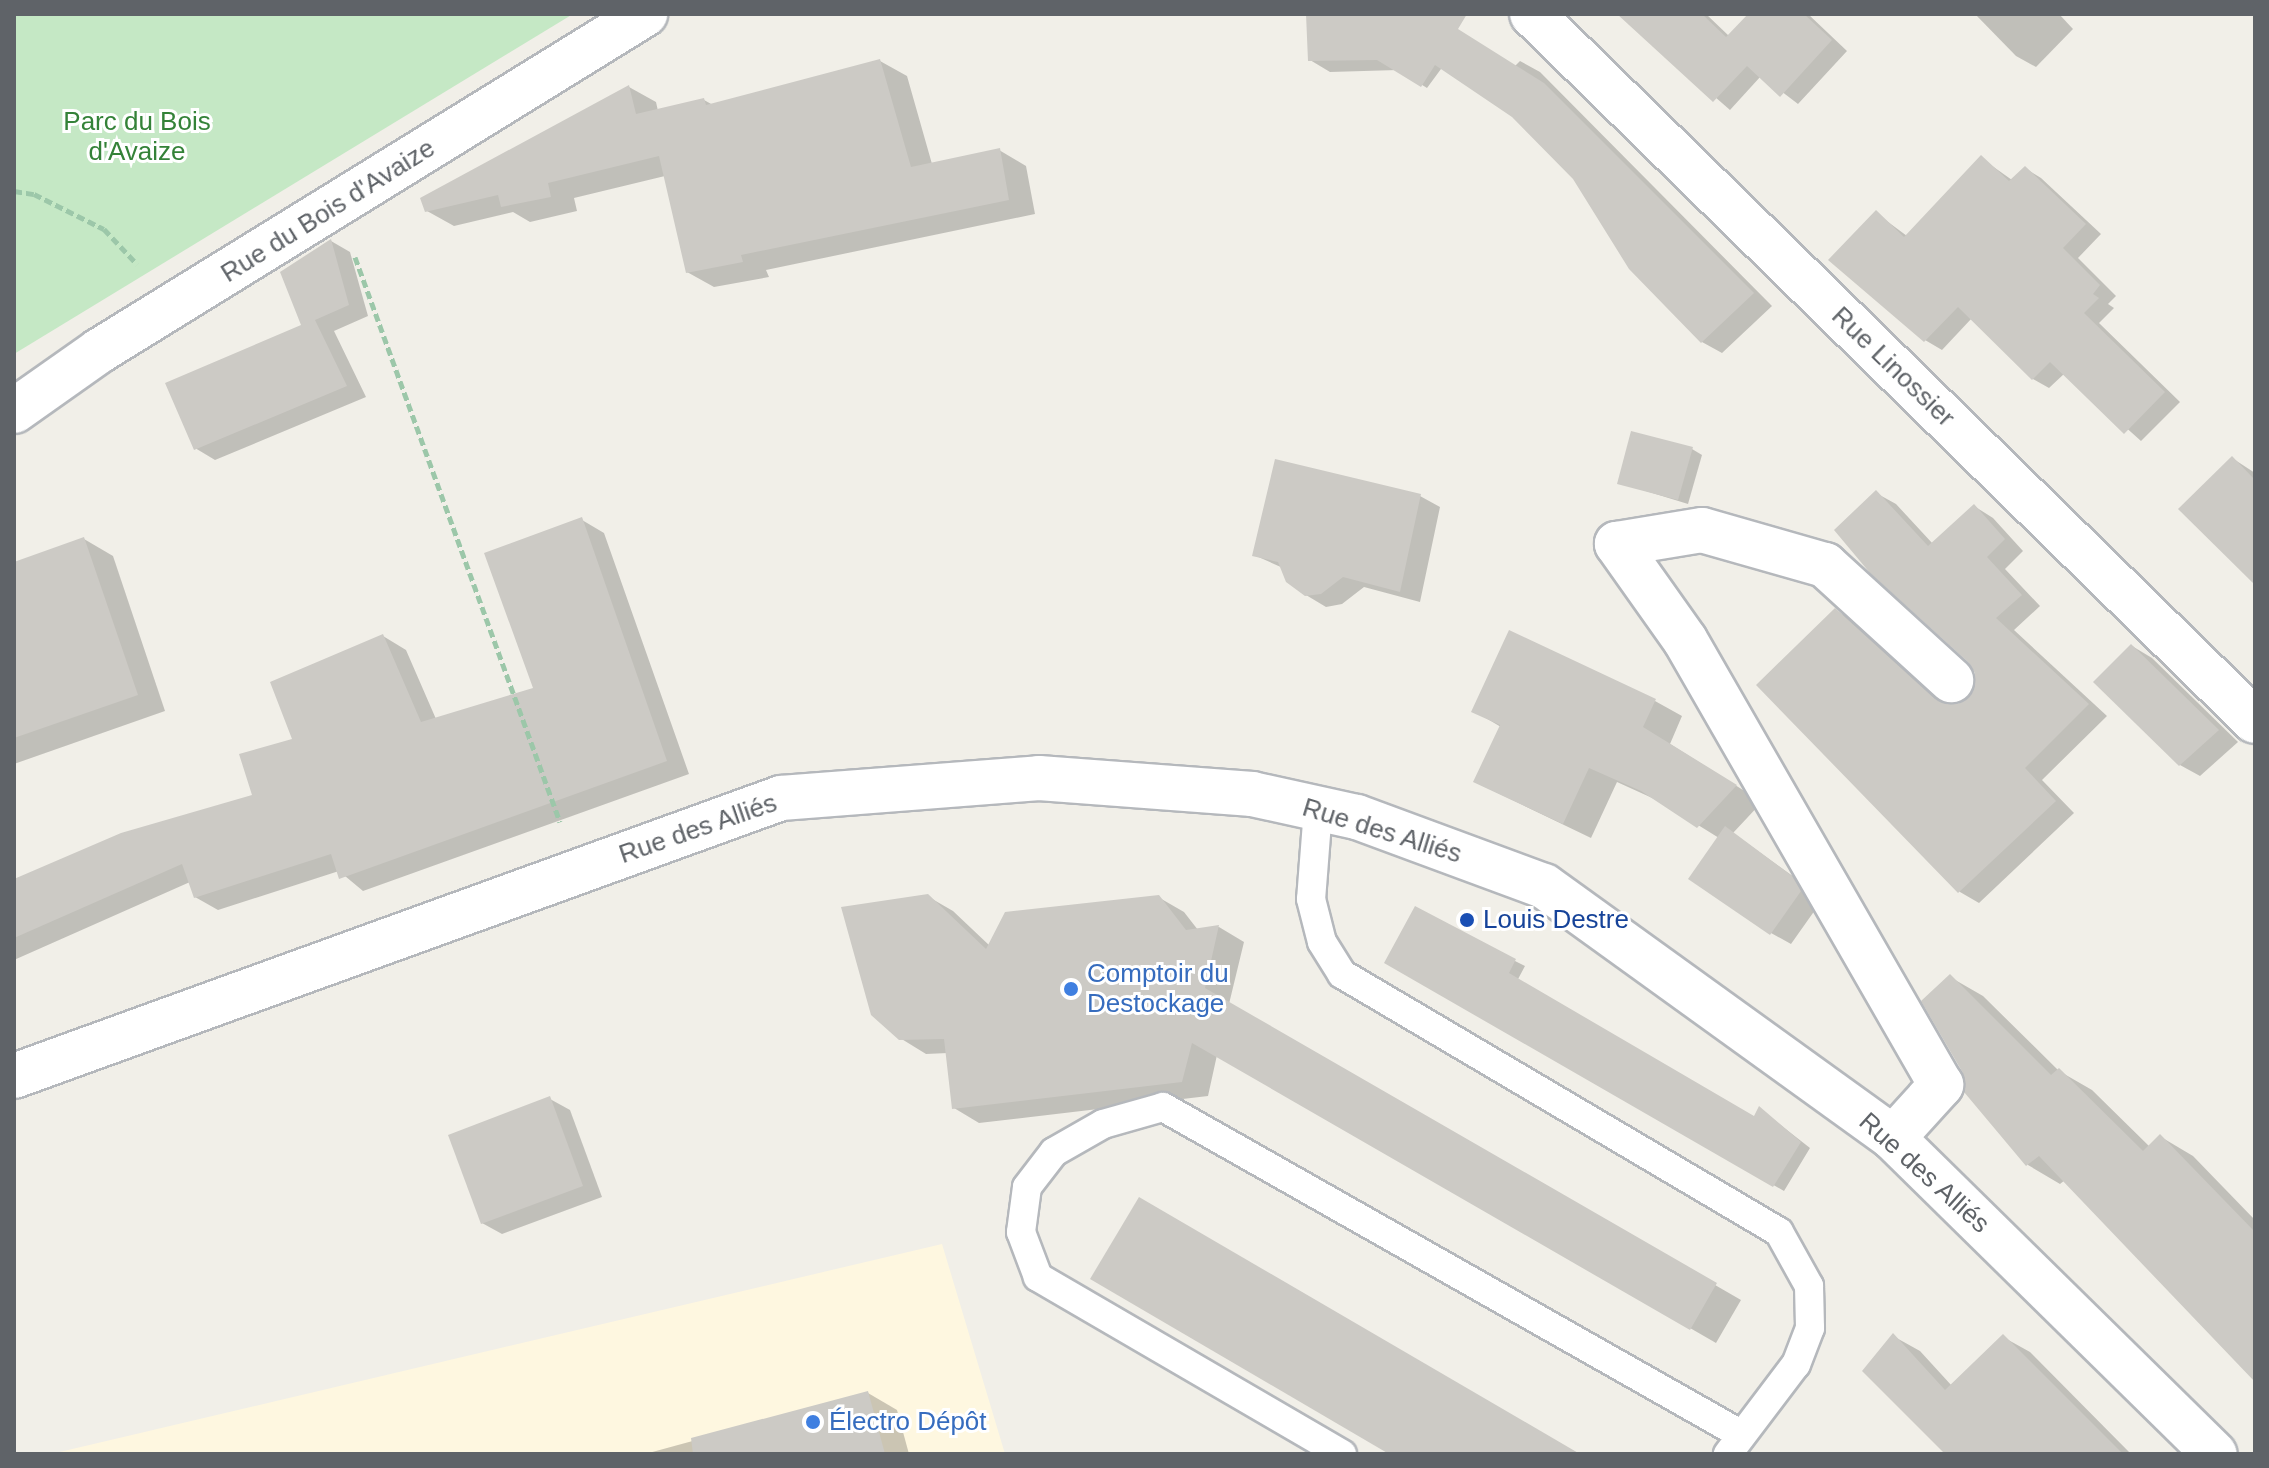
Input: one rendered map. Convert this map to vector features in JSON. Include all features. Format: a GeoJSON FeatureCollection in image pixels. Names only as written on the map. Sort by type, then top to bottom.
{"type":"FeatureCollection","features":[{"type":"Feature","properties":{"kind":"street","name":"Rue du Bois d'Avaize"},"geometry":{"type":"LineString","coordinates":[[14,411],[176,305],[645,14]]}},
{"type":"Feature","properties":{"kind":"street","name":"Rue Linossier"},"geometry":{"type":"LineString","coordinates":[[1532,14],[2255,721]]}},
{"type":"Feature","properties":{"kind":"street"},"geometry":{"type":"LineString","coordinates":[[1893,1138],[1941,1085],[1685,640],[1617,544],[1702,530],[1825,565],[1951,680]]}},
{"type":"Feature","properties":{"kind":"street","name":"Rue des Alliés"},"geometry":{"type":"LineString","coordinates":[[14,1076],[781,798],[1039,778],[1252,794],[1357,817],[1544,886],[1893,1138],[2215,1454]]}},
{"type":"Feature","properties":{"kind":"lane"},"geometry":{"type":"LineString","coordinates":[[1318,809],[1311,899],[1322,942],[1342,974],[1779,1232],[1809,1286],[1810,1328],[1796,1364],[1735,1445],[1163,1107],[1103,1124],[1054,1152],[1027,1187],[1021,1232],[1038,1277],[1342,1454]]}},
{"type":"Feature","properties":{"kind":"path"},"geometry":{"type":"LineString","coordinates":[[14,191],[34,194],[104,229],[176,305]]}},
{"type":"Feature","properties":{"kind":"path"},"geometry":{"type":"LineString","coordinates":[[336,207],[438,474],[577,872]]}},
{"type":"Feature","properties":{"kind":"shaded area"},"geometry":{"type":"Polygon","coordinates":[[[942,1244],[1005,1454],[51,1454],[942,1244]]]}},
{"type":"Feature","properties":{"kind":"green space","name":"Parc du Bois d'Avaize"},"geometry":{"type":"Polygon","coordinates":[[[14,14],[573,14],[14,354],[14,14]]]}},
{"type":"Feature","properties":{"kind":"building"},"geometry":{"type":"Polygon","coordinates":[[[1306,14],[1467,14],[1458,29],[1544,83],[1754,293],[1701,343],[1629,269],[1573,179],[1512,117],[1435,65],[1421,87],[1377,60],[1308,61],[1306,14]]]}},
{"type":"Feature","properties":{"kind":"building"},"geometry":{"type":"Polygon","coordinates":[[[1617,14],[1702,14],[1726,37],[1748,14],[1804,14],[1832,40],[1780,97],[1747,66],[1713,102],[1617,14]]]}},
{"type":"Feature","properties":{"kind":"building"},"geometry":{"type":"Polygon","coordinates":[[[880,59],[911,167],[1000,148],[1009,200],[741,255],[743,262],[686,273],[659,156],[548,183],[551,197],[501,207],[498,195],[425,212],[420,198],[629,85],[636,114],[704,98],[706,105],[880,59]]]}},
{"type":"Feature","properties":{"kind":"building"},"geometry":{"type":"Polygon","coordinates":[[[1981,155],[2009,181],[2025,166],[2086,224],[2063,248],[2100,285],[2093,294],[2099,298],[2084,313],[2165,392],[2124,434],[2050,362],[2032,380],[1958,307],[1924,342],[1828,260],[1876,210],[1904,237],[1981,155]]]}},
{"type":"Feature","properties":{"kind":"building"},"geometry":{"type":"Polygon","coordinates":[[[331,239],[349,305],[315,320],[347,386],[194,450],[165,383],[301,325],[280,272],[331,239]]]}},
{"type":"Feature","properties":{"kind":"building"},"geometry":{"type":"Polygon","coordinates":[[[1631,431],[1693,447],[1678,500],[1617,484],[1631,431]]]}},
{"type":"Feature","properties":{"kind":"building"},"geometry":{"type":"Polygon","coordinates":[[[2232,456],[2255,480],[2255,585],[2178,509],[2232,456]]]}},
{"type":"Feature","properties":{"kind":"building"},"geometry":{"type":"Polygon","coordinates":[[[1275,459],[1421,494],[1400,592],[1343,577],[1321,594],[1305,596],[1286,582],[1278,562],[1252,556],[1275,459]]]}},
{"type":"Feature","properties":{"kind":"building"},"geometry":{"type":"Polygon","coordinates":[[[1876,490],[1928,546],[1974,504],[2005,539],[1987,557],[2022,595],[1996,618],[2089,704],[2025,768],[2056,801],[1958,893],[1756,685],[1835,608],[1935,699],[1958,704],[1970,696],[1975,673],[1968,662],[1870,573],[1834,530],[1876,490]]]}},
{"type":"Feature","properties":{"kind":"building"},"geometry":{"type":"Polygon","coordinates":[[[582,517],[667,761],[339,879],[331,854],[194,898],[182,864],[14,938],[14,879],[121,833],[252,795],[239,754],[292,739],[270,682],[383,634],[421,722],[533,688],[484,553],[582,517]]]}},
{"type":"Feature","properties":{"kind":"building"},"geometry":{"type":"Polygon","coordinates":[[[84,537],[138,695],[14,738],[14,562],[84,537]]]}},
{"type":"Feature","properties":{"kind":"building"},"geometry":{"type":"Polygon","coordinates":[[[1509,630],[1656,699],[1643,727],[1737,785],[1697,828],[1641,791],[1589,768],[1563,824],[1473,782],[1500,725],[1471,712],[1509,630]]]}},
{"type":"Feature","properties":{"kind":"building"},"geometry":{"type":"Polygon","coordinates":[[[2131,644],[2219,730],[2179,766],[2093,682],[2131,644]]]}},
{"type":"Feature","properties":{"kind":"building"},"geometry":{"type":"Polygon","coordinates":[[[1725,826],[1792,876],[1801,891],[1770,935],[1688,879],[1725,826]]]}},
{"type":"Feature","properties":{"kind":"building"},"geometry":{"type":"Polygon","coordinates":[[[928,894],[986,949],[1005,912],[1159,895],[1186,930],[1219,925],[1205,988],[1717,1283],[1690,1330],[1192,1043],[1182,1082],[952,1109],[944,1039],[899,1040],[871,1015],[841,907],[928,894]]]}},
{"type":"Feature","properties":{"kind":"building"},"geometry":{"type":"Polygon","coordinates":[[[1415,906],[1516,959],[1509,973],[1754,1116],[1759,1106],[1801,1142],[1773,1187],[1384,963],[1415,906]]]}},
{"type":"Feature","properties":{"kind":"building"},"geometry":{"type":"Polygon","coordinates":[[[1950,974],[2051,1075],[2059,1068],[2143,1151],[2160,1134],[2255,1232],[2255,1382],[2039,1156],[2026,1166],[1964,1092],[1963,1073],[1921,1001],[1950,974]]]}},
{"type":"Feature","properties":{"kind":"building"},"geometry":{"type":"Polygon","coordinates":[[[550,1096],[583,1186],[481,1224],[448,1135],[550,1096]]]}},
{"type":"Feature","properties":{"kind":"building"},"geometry":{"type":"Polygon","coordinates":[[[1139,1197],[1580,1454],[1389,1454],[1090,1279],[1139,1197]]]}},
{"type":"Feature","properties":{"kind":"building"},"geometry":{"type":"Polygon","coordinates":[[[1893,1333],[1945,1390],[2003,1334],[2123,1454],[1945,1454],[1862,1371],[1893,1333]]]}},
{"type":"Feature","properties":{"kind":"building","name":"Électro Dépôt"},"geometry":{"type":"Polygon","coordinates":[[[868,1391],[885,1454],[693,1454],[691,1438],[868,1391]]]}},
{"type":"Feature","properties":{"kind":"place","name":"Louis Destre"},"geometry":{"type":"Point","coordinates":[1467,920]}},
{"type":"Feature","properties":{"kind":"place","name":"Comptoir du Destockage"},"geometry":{"type":"Point","coordinates":[1071,989]}},
{"type":"Feature","properties":{"kind":"place","name":"Électro Dépôt"},"geometry":{"type":"Point","coordinates":[813,1422]}}]}
